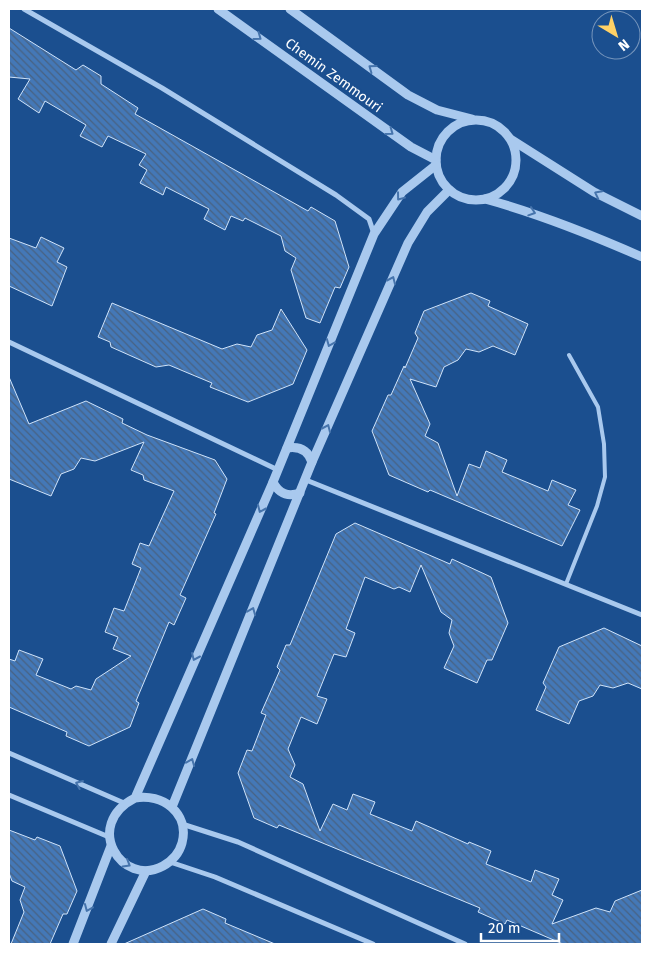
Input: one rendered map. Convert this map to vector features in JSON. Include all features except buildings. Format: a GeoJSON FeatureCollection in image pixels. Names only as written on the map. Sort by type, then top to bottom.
{"type":"FeatureCollection","features":[{"type":"Feature","properties":{"kind":"street"},"geometry":{"type":"LineString","coordinates":[[24,9],[162,88],[336,195],[369,219],[374,234]]}},
{"type":"Feature","properties":{"kind":"street","name":"Chemin Zemmouri"},"geometry":{"type":"LineString","coordinates":[[218,9],[436,163]]}},
{"type":"Feature","properties":{"kind":"street","name":"Chemin Zemmouri"},"geometry":{"type":"LineString","coordinates":[[290,9],[408,95],[437,110],[478,120]]}},
{"type":"Feature","properties":{"kind":"street"},"geometry":{"type":"LineString","coordinates":[[642,216],[594,192],[512,140],[497,126],[478,120],[462,123],[448,131],[442,140],[436,163],[440,178],[449,190],[466,198],[484,199],[538,214],[642,257]]}},
{"type":"Feature","properties":{"kind":"street"},"geometry":{"type":"LineString","coordinates":[[484,199],[496,195],[506,187],[513,177],[516,159],[512,140]]}},
{"type":"Feature","properties":{"kind":"street"},"geometry":{"type":"LineString","coordinates":[[134,798],[273,482],[374,234],[402,192],[436,163]]}},
{"type":"Feature","properties":{"kind":"street"},"geometry":{"type":"LineString","coordinates":[[172,807],[312,462],[408,243],[427,212],[449,190]]}},
{"type":"Feature","properties":{"kind":"street"},"geometry":{"type":"LineString","coordinates":[[9,342],[278,470]]}},
{"type":"Feature","properties":{"kind":"street"},"geometry":{"type":"LineString","coordinates":[[287,448],[294,447],[306,451],[312,462]]}},
{"type":"Feature","properties":{"kind":"street"},"geometry":{"type":"LineString","coordinates":[[306,480],[642,615]]}},
{"type":"Feature","properties":{"kind":"street"},"geometry":{"type":"LineString","coordinates":[[273,482],[281,493],[294,495],[300,493]]}},
{"type":"Feature","properties":{"kind":"street"},"geometry":{"type":"LineString","coordinates":[[9,753],[124,803]]}},
{"type":"Feature","properties":{"kind":"street"},"geometry":{"type":"LineString","coordinates":[[9,795],[110,842],[119,859],[131,867],[146,871],[170,862],[182,845],[182,824],[172,807],[155,797],[134,798],[124,803],[112,818],[110,842],[73,944]]}},
{"type":"Feature","properties":{"kind":"street"},"geometry":{"type":"LineString","coordinates":[[182,824],[238,842],[465,944]]}},
{"type":"Feature","properties":{"kind":"street"},"geometry":{"type":"LineString","coordinates":[[170,862],[215,877],[373,944]]}},
{"type":"Feature","properties":{"kind":"street"},"geometry":{"type":"LineString","coordinates":[[111,944],[146,871]]}},
{"type":"Feature","properties":{"kind":"lane"},"geometry":{"type":"LineString","coordinates":[[566,584],[597,506],[606,477],[604,444],[598,407],[569,355]]}}]}
